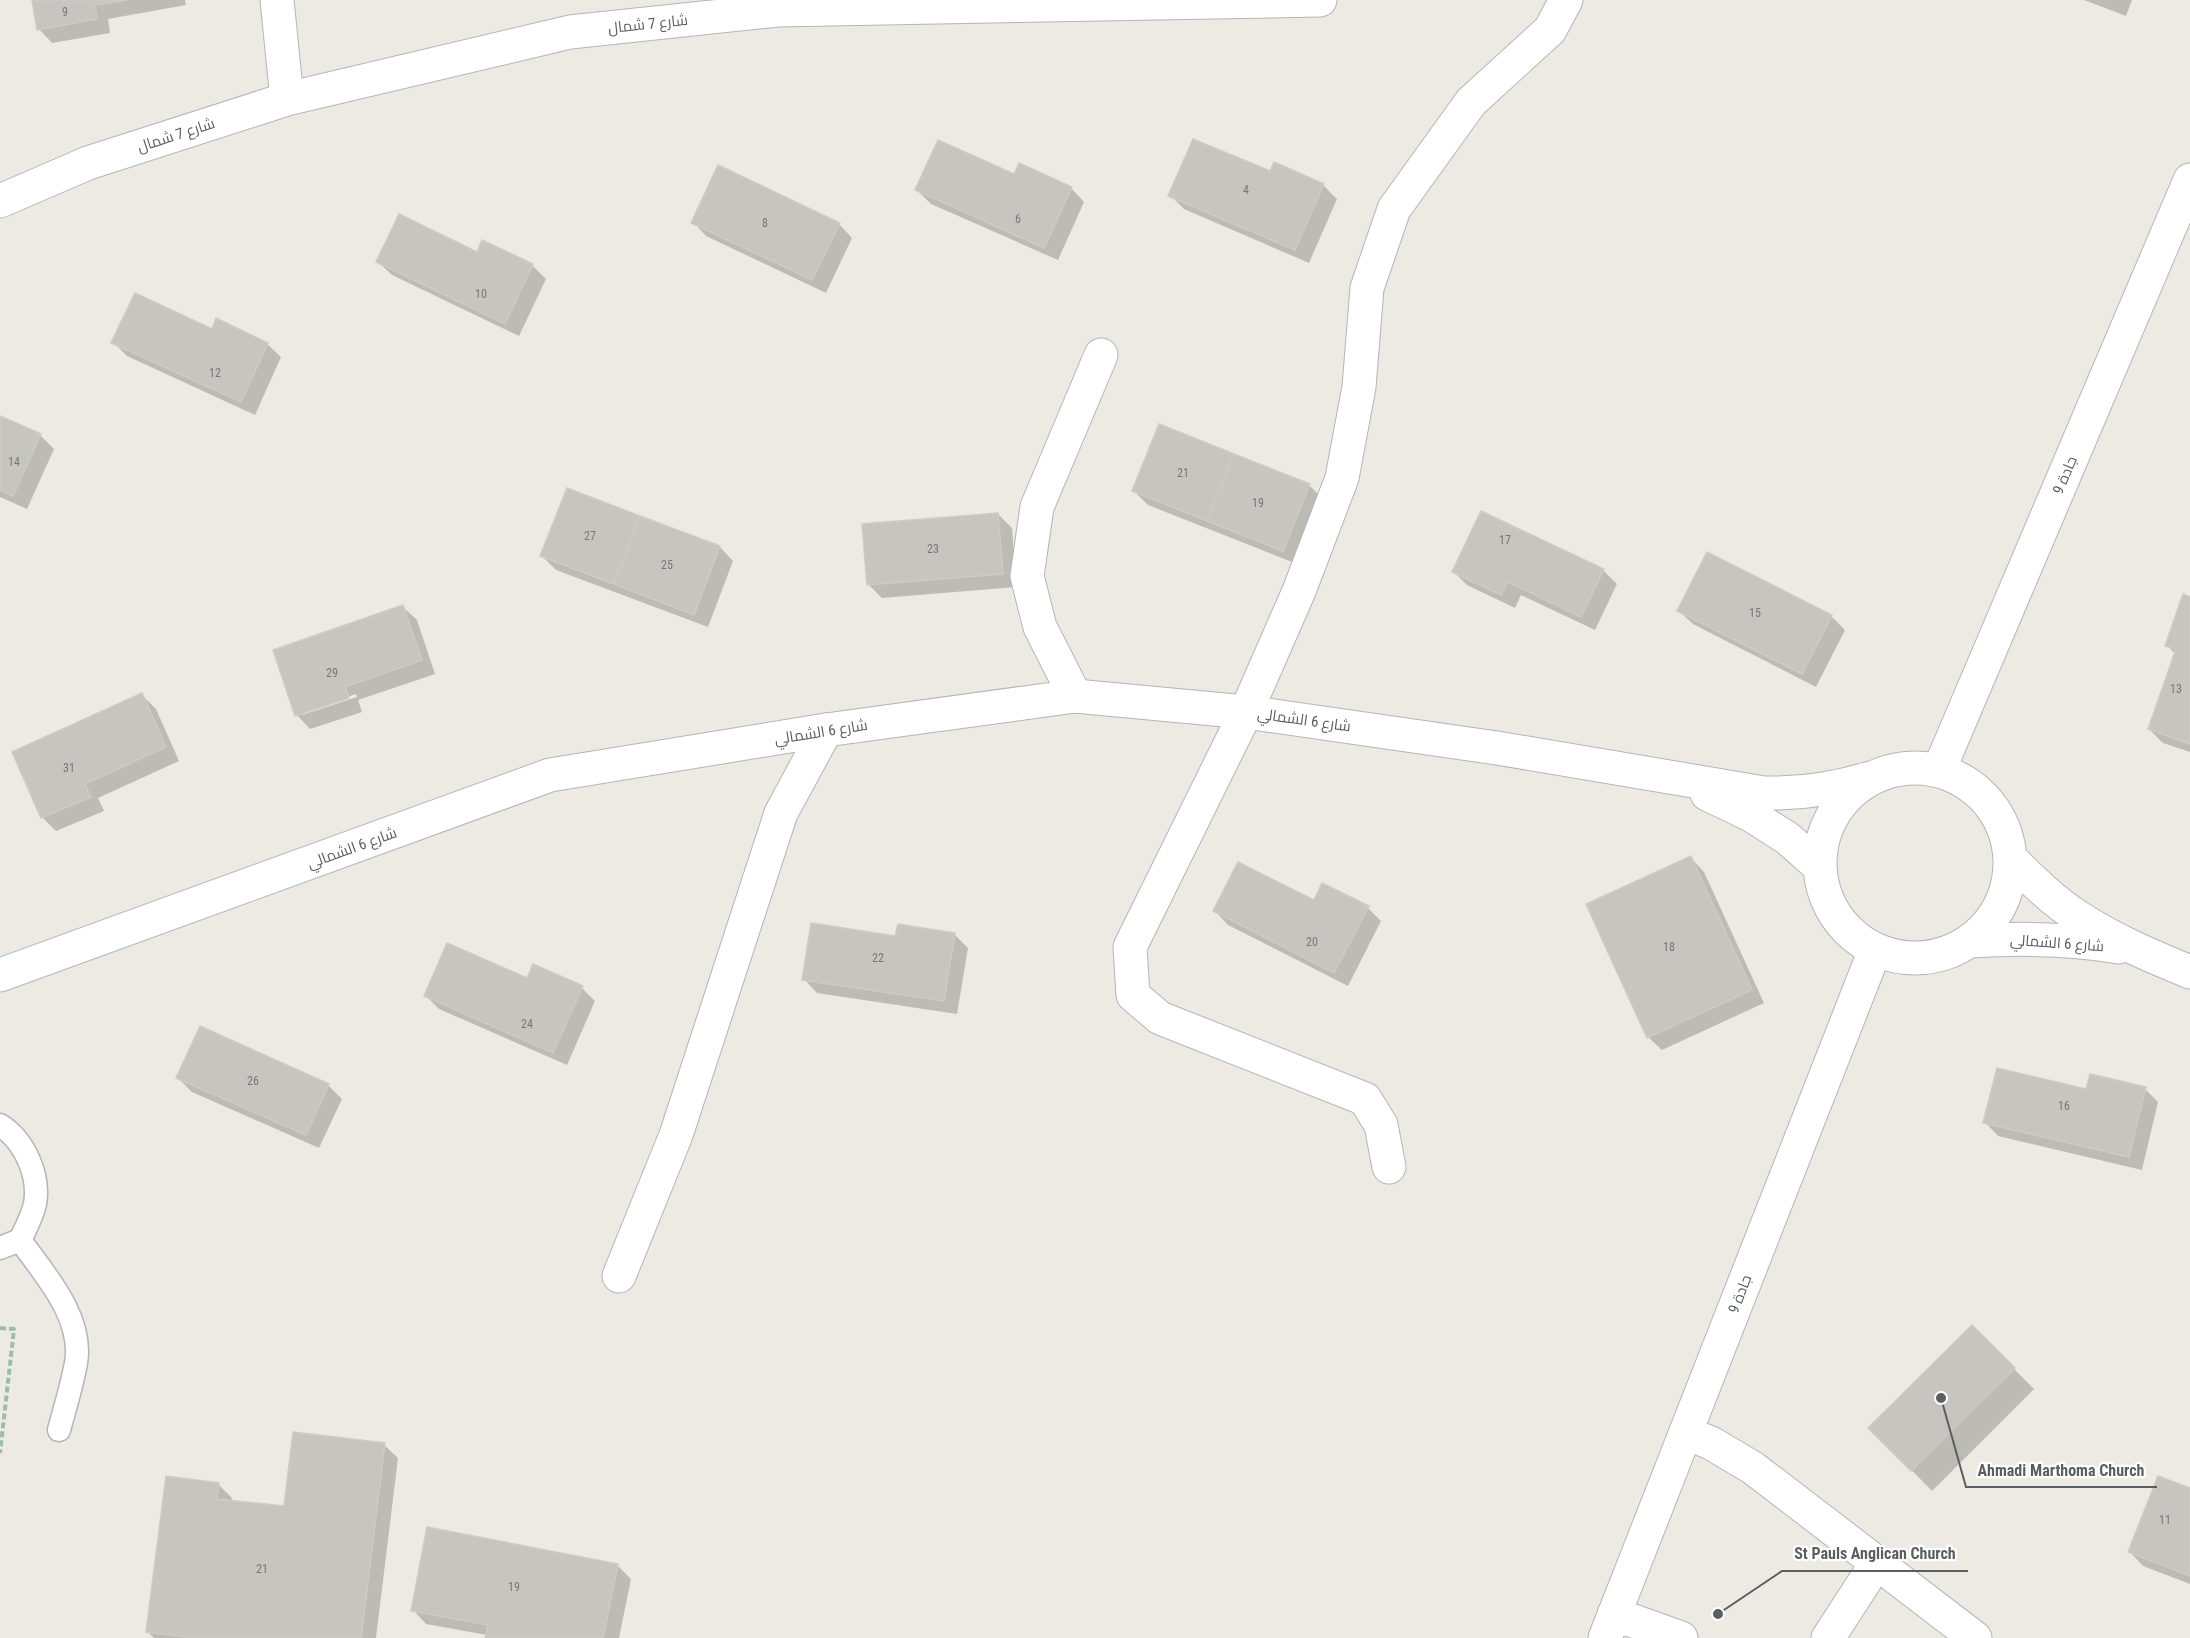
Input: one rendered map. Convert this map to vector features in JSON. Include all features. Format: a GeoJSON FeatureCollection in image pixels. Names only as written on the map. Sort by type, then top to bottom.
{"type":"FeatureCollection","features":[{"type":"Feature","properties":{"kind":"street"},"geometry":{"type":"LineString","coordinates":[[277,0],[287,99]]}},
{"type":"Feature","properties":{"kind":"street","name":"شارع 7 شمال"},"geometry":{"type":"LineString","coordinates":[[0,201],[88,163],[287,99],[570,32],[778,10],[1320,0]]}},
{"type":"Feature","properties":{"kind":"street"},"geometry":{"type":"LineString","coordinates":[[1389,1167],[1381,1125],[1365,1099],[1160,1018],[1133,995],[1130,947],[1246,712],[1299,591],[1342,478],[1359,387],[1367,288],[1394,209],[1471,102],[1550,30],[1566,0]]}},
{"type":"Feature","properties":{"kind":"street","name":"جادة 9"},"geometry":{"type":"LineString","coordinates":[[1939,770],[2188,193]]}},
{"type":"Feature","properties":{"kind":"street"},"geometry":{"type":"LineString","coordinates":[[1075,696],[1040,627],[1027,576],[1037,507],[1101,355]]}},
{"type":"Feature","properties":{"kind":"street","name":"شارع 6 الشمالي"},"geometry":{"type":"LineString","coordinates":[[0,975],[550,776],[826,730],[1075,696],[1246,712],[1497,748],[1764,793],[1794,794],[1845,786],[1870,778]]}},
{"type":"Feature","properties":{"kind":"street"},"geometry":{"type":"LineString","coordinates":[[619,1276],[676,1136],[781,813],[826,730]]}},
{"type":"Feature","properties":{"kind":"street"},"geometry":{"type":"LineString","coordinates":[[1904,767],[1939,770],[1967,782],[1989,802],[2005,829],[2011,859],[2007,890],[1993,918],[1970,941],[1940,955],[1907,958],[1875,950],[1846,930],[1827,901],[1819,866],[1824,831],[1842,801],[1870,778],[1904,767]]}},
{"type":"Feature","properties":{"kind":"street","name":"شارع 6 الشمالي"},"geometry":{"type":"LineString","coordinates":[[1673,778],[1751,815],[1786,838],[1819,866]]}},
{"type":"Feature","properties":{"kind":"street","name":"شارع 6 الشمالي"},"geometry":{"type":"LineString","coordinates":[[2011,859],[2042,889],[2077,916],[2144,953],[2190,972]]}},
{"type":"Feature","properties":{"kind":"street","name":"شارع 6 الشمالي"},"geometry":{"type":"LineString","coordinates":[[1970,941],[2017,938],[2065,940],[2144,953]]}},
{"type":"Feature","properties":{"kind":"street","name":"جادة 9"},"geometry":{"type":"LineString","coordinates":[[1610,1626],[1875,950]]}},
{"type":"Feature","properties":{"kind":"street"},"geometry":{"type":"LineString","coordinates":[[1686,1433],[1712,1443],[1753,1468],[1975,1638]]}},
{"type":"Feature","properties":{"kind":"street"},"geometry":{"type":"LineString","coordinates":[[1828,1638],[1876,1564]]}},
{"type":"Feature","properties":{"kind":"street"},"geometry":{"type":"LineString","coordinates":[[1610,1626],[1681,1638]]}},
{"type":"Feature","properties":{"kind":"lane"},"geometry":{"type":"LineString","coordinates":[[0,1125],[22,1148],[31,1166],[36,1184],[32,1213],[10,1244],[58,1292],[69,1313],[75,1336],[77,1360],[59,1430]]}},
{"type":"Feature","properties":{"kind":"path"},"geometry":{"type":"LineString","coordinates":[[0,1328],[14,1329],[0,1453]]}},
{"type":"Feature","properties":{"kind":"building"},"geometry":{"type":"Polygon","coordinates":[[[32,0],[127,0],[95,5],[97,19],[37,30],[32,0]]]}},
{"type":"Feature","properties":{"kind":"building"},"geometry":{"type":"Polygon","coordinates":[[[1193,139],[1270,171],[1274,162],[1324,184],[1295,250],[1168,196],[1193,139]]]}},
{"type":"Feature","properties":{"kind":"building"},"geometry":{"type":"Polygon","coordinates":[[[938,140],[1014,174],[1019,163],[1072,187],[1044,248],[915,190],[938,140]]]}},
{"type":"Feature","properties":{"kind":"building"},"geometry":{"type":"Polygon","coordinates":[[[718,165],[840,223],[812,280],[691,223],[718,165]]]}},
{"type":"Feature","properties":{"kind":"building"},"geometry":{"type":"Polygon","coordinates":[[[399,214],[477,252],[482,240],[533,264],[505,324],[376,262],[399,214]]]}},
{"type":"Feature","properties":{"kind":"building"},"geometry":{"type":"Polygon","coordinates":[[[135,293],[212,329],[216,318],[268,343],[241,402],[111,343],[135,293]]]}},
{"type":"Feature","properties":{"kind":"building"},"geometry":{"type":"Polygon","coordinates":[[[0,416],[41,434],[13,496],[0,490],[0,416]]]}},
{"type":"Feature","properties":{"kind":"building"},"geometry":{"type":"Polygon","coordinates":[[[1159,424],[1234,454],[1207,521],[1132,491],[1159,424]]]}},
{"type":"Feature","properties":{"kind":"building"},"geometry":{"type":"Polygon","coordinates":[[[1234,454],[1310,484],[1283,551],[1207,521],[1234,454]]]}},
{"type":"Feature","properties":{"kind":"building"},"geometry":{"type":"Polygon","coordinates":[[[567,488],[640,516],[614,584],[540,556],[567,488]]]}},
{"type":"Feature","properties":{"kind":"building"},"geometry":{"type":"Polygon","coordinates":[[[1481,511],[1604,569],[1581,617],[1508,582],[1501,595],[1452,572],[1481,511]]]}},
{"type":"Feature","properties":{"kind":"building"},"geometry":{"type":"Polygon","coordinates":[[[998,513],[1003,574],[867,585],[862,524],[998,513]]]}},
{"type":"Feature","properties":{"kind":"building"},"geometry":{"type":"Polygon","coordinates":[[[640,516],[720,546],[694,615],[614,584],[640,516]]]}},
{"type":"Feature","properties":{"kind":"building"},"geometry":{"type":"Polygon","coordinates":[[[1707,552],[1832,615],[1802,674],[1677,611],[1707,552]]]}},
{"type":"Feature","properties":{"kind":"building"},"geometry":{"type":"Polygon","coordinates":[[[2183,594],[2190,597],[2190,744],[2148,729],[2176,649],[2165,646],[2183,594]]]}},
{"type":"Feature","properties":{"kind":"building"},"geometry":{"type":"Polygon","coordinates":[[[403,605],[422,660],[345,687],[349,698],[295,716],[273,650],[403,605]]]}},
{"type":"Feature","properties":{"kind":"building"},"geometry":{"type":"Polygon","coordinates":[[[142,693],[166,747],[85,784],[91,797],[41,818],[12,752],[142,693]]]}},
{"type":"Feature","properties":{"kind":"building"},"geometry":{"type":"Polygon","coordinates":[[[1691,856],[1752,990],[1647,1038],[1586,904],[1691,856]]]}},
{"type":"Feature","properties":{"kind":"building"},"geometry":{"type":"Polygon","coordinates":[[[1238,862],[1314,900],[1322,883],[1369,906],[1334,973],[1213,911],[1238,862]]]}},
{"type":"Feature","properties":{"kind":"building"},"geometry":{"type":"Polygon","coordinates":[[[811,923],[895,936],[898,924],[955,933],[944,1001],[802,980],[811,923]]]}},
{"type":"Feature","properties":{"kind":"building"},"geometry":{"type":"Polygon","coordinates":[[[447,943],[527,978],[533,964],[583,986],[553,1053],[424,996],[447,943]]]}},
{"type":"Feature","properties":{"kind":"building"},"geometry":{"type":"Polygon","coordinates":[[[200,1026],[329,1084],[306,1135],[176,1078],[200,1026]]]}},
{"type":"Feature","properties":{"kind":"building"},"geometry":{"type":"Polygon","coordinates":[[[1997,1068],[2086,1089],[2090,1074],[2146,1087],[2129,1157],[1983,1123],[1997,1068]]]}},
{"type":"Feature","properties":{"kind":"building"},"geometry":{"type":"Polygon","coordinates":[[[1972,1325],[2015,1368],[1911,1471],[1868,1428],[1972,1325]]]}},
{"type":"Feature","properties":{"kind":"building"},"geometry":{"type":"Polygon","coordinates":[[[293,1432],[385,1443],[361,1638],[194,1638],[146,1632],[166,1476],[219,1483],[217,1499],[284,1506],[293,1432]]]}},
{"type":"Feature","properties":{"kind":"building"},"geometry":{"type":"Polygon","coordinates":[[[2158,1476],[2190,1488],[2190,1576],[2128,1552],[2158,1476]]]}},
{"type":"Feature","properties":{"kind":"building"},"geometry":{"type":"Polygon","coordinates":[[[427,1527],[618,1564],[603,1638],[485,1638],[488,1625],[411,1611],[427,1527]]]}},
{"type":"Feature","properties":{"kind":"place","name":"Ahmadi Marthoma Church"},"geometry":{"type":"Point","coordinates":[1941,1398]}},
{"type":"Feature","properties":{"kind":"place","name":"St Pauls Anglican Church"},"geometry":{"type":"Point","coordinates":[1718,1614]}}]}
